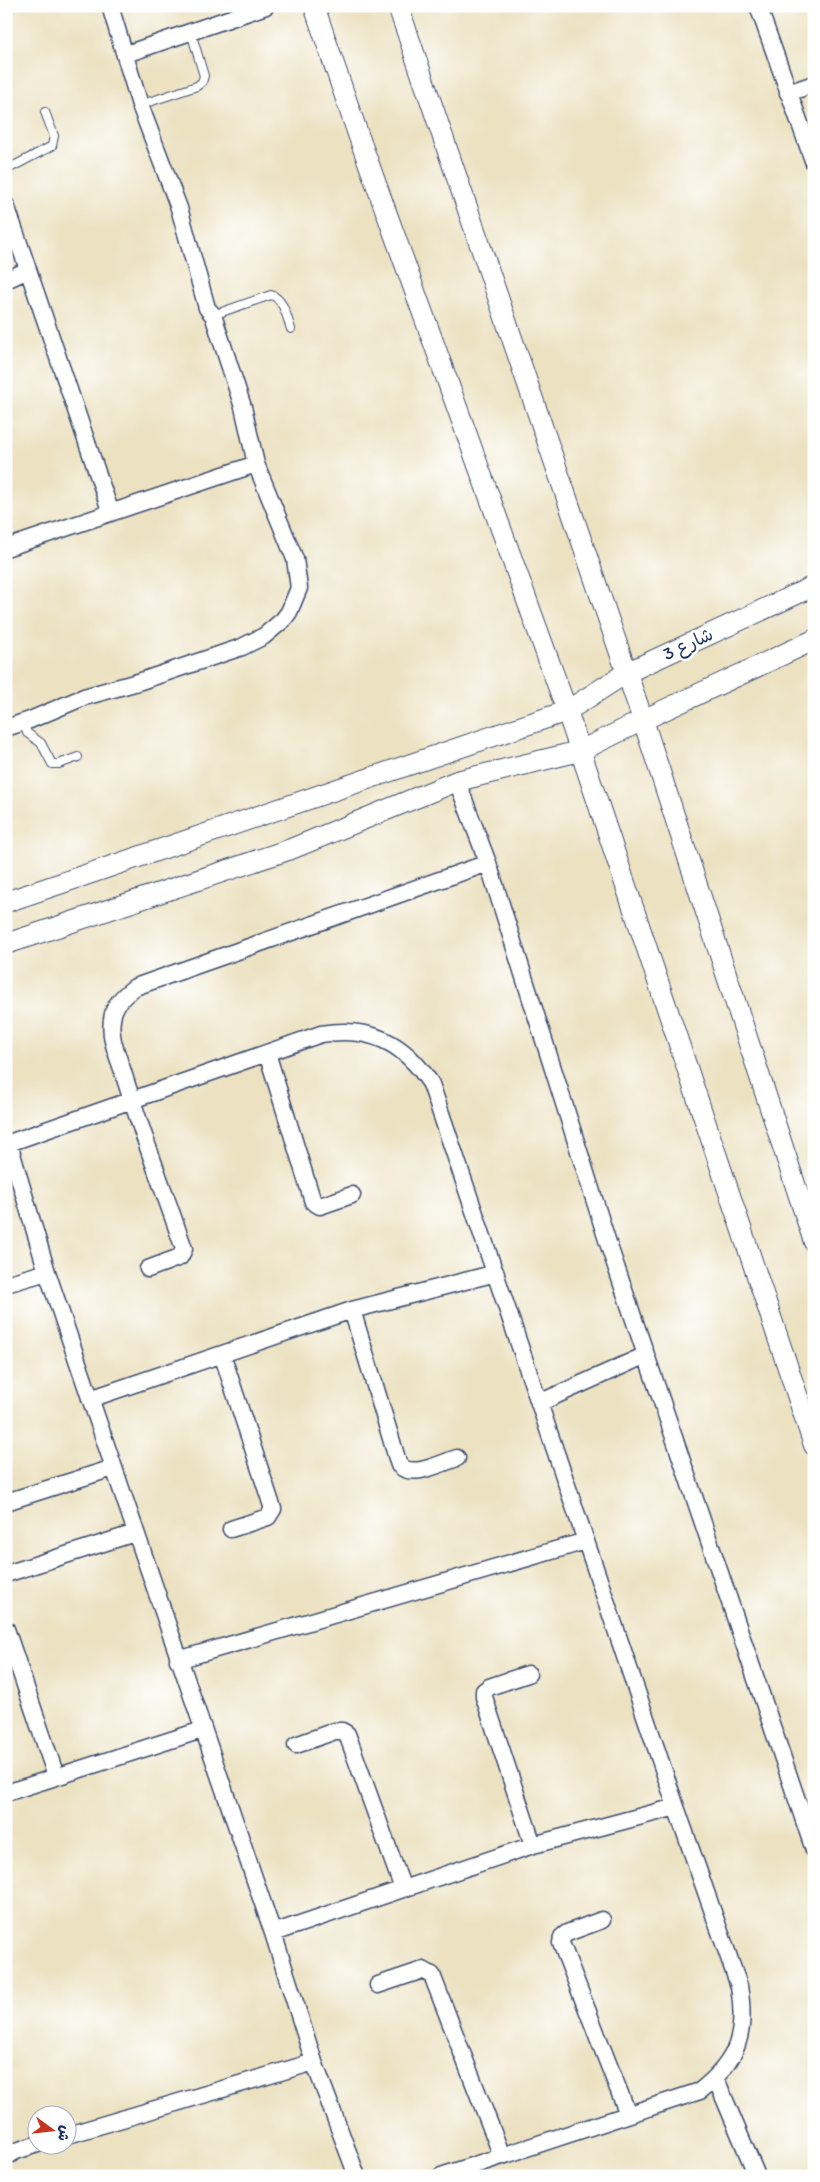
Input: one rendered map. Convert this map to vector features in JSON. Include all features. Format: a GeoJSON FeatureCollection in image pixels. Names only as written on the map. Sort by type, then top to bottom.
{"type":"FeatureCollection","features":[{"type":"Feature","properties":{"kind":"street"},"geometry":{"type":"LineString","coordinates":[[6,728],[84,697],[138,682],[242,647],[264,636],[283,620],[299,588],[295,559],[256,464],[243,407],[213,316],[207,308],[179,208],[140,105],[110,6]]}},
{"type":"Feature","properties":{"kind":"street"},"geometry":{"type":"LineString","coordinates":[[126,54],[266,6]]}},
{"type":"Feature","properties":{"kind":"street"},"geometry":{"type":"LineString","coordinates":[[314,6],[359,137],[567,711],[814,1445]]}},
{"type":"Feature","properties":{"kind":"street"},"geometry":{"type":"LineString","coordinates":[[398,6],[643,720],[814,1242]]}},
{"type":"Feature","properties":{"kind":"street"},"geometry":{"type":"LineString","coordinates":[[758,6],[814,164]]}},
{"type":"Feature","properties":{"kind":"street"},"geometry":{"type":"LineString","coordinates":[[788,93],[814,84]]}},
{"type":"Feature","properties":{"kind":"street"},"geometry":{"type":"LineString","coordinates":[[6,205],[111,513]]}},
{"type":"Feature","properties":{"kind":"street"},"geometry":{"type":"LineString","coordinates":[[6,280],[28,270]]}},
{"type":"Feature","properties":{"kind":"street"},"geometry":{"type":"LineString","coordinates":[[6,548],[256,464]]}},
{"type":"Feature","properties":{"kind":"street","name":"شارع 3"},"geometry":{"type":"LineString","coordinates":[[6,902],[567,711],[626,672],[814,586]]}},
{"type":"Feature","properties":{"kind":"street"},"geometry":{"type":"LineString","coordinates":[[6,944],[292,848],[457,781],[580,751],[814,640]]}},
{"type":"Feature","properties":{"kind":"street"},"geometry":{"type":"LineString","coordinates":[[457,781],[488,863],[608,1243],[814,1850]]}},
{"type":"Feature","properties":{"kind":"street"},"geometry":{"type":"LineString","coordinates":[[148,1269],[180,1258],[184,1249],[131,1100],[111,1032],[112,1018],[116,1006],[124,995],[135,988],[488,863]]}},
{"type":"Feature","properties":{"kind":"street"},"geometry":{"type":"LineString","coordinates":[[357,2176],[314,2062],[273,1933],[178,1660],[47,1272],[7,1144],[321,1034],[339,1031],[358,1032],[376,1036],[393,1044],[421,1068],[431,1084],[676,1807],[739,1986],[743,2011],[740,2036],[731,2059],[716,2078],[700,2091],[441,2176]]}},
{"type":"Feature","properties":{"kind":"street"},"geometry":{"type":"LineString","coordinates":[[267,1053],[313,1202],[320,1206],[352,1196]]}},
{"type":"Feature","properties":{"kind":"street"},"geometry":{"type":"LineString","coordinates":[[6,1284],[47,1272]]}},
{"type":"Feature","properties":{"kind":"street"},"geometry":{"type":"LineString","coordinates":[[90,1399],[352,1310],[496,1273]]}},
{"type":"Feature","properties":{"kind":"street"},"geometry":{"type":"LineString","coordinates":[[352,1310],[399,1465],[406,1470],[416,1471],[457,1458]]}},
{"type":"Feature","properties":{"kind":"street"},"geometry":{"type":"LineString","coordinates":[[222,1354],[273,1509],[268,1516],[230,1529]]}},
{"type":"Feature","properties":{"kind":"street"},"geometry":{"type":"LineString","coordinates":[[539,1403],[646,1355]]}},
{"type":"Feature","properties":{"kind":"street"},"geometry":{"type":"LineString","coordinates":[[6,1502],[113,1468]]}},
{"type":"Feature","properties":{"kind":"street"},"geometry":{"type":"LineString","coordinates":[[6,1574],[135,1533]]}},
{"type":"Feature","properties":{"kind":"street"},"geometry":{"type":"LineString","coordinates":[[178,1660],[586,1540]]}},
{"type":"Feature","properties":{"kind":"street"},"geometry":{"type":"LineString","coordinates":[[6,1629],[56,1776]]}},
{"type":"Feature","properties":{"kind":"street"},"geometry":{"type":"LineString","coordinates":[[528,1674],[489,1687],[484,1691],[484,1696],[532,1844]]}},
{"type":"Feature","properties":{"kind":"street"},"geometry":{"type":"LineString","coordinates":[[6,1793],[202,1730]]}},
{"type":"Feature","properties":{"kind":"street"},"geometry":{"type":"LineString","coordinates":[[296,1745],[335,1731],[342,1731],[347,1734],[402,1889]]}},
{"type":"Feature","properties":{"kind":"street"},"geometry":{"type":"LineString","coordinates":[[273,1933],[532,1844],[676,1807]]}},
{"type":"Feature","properties":{"kind":"street"},"geometry":{"type":"LineString","coordinates":[[602,1920],[567,1933],[562,1937],[561,1943],[628,2114]]}},
{"type":"Feature","properties":{"kind":"street"},"geometry":{"type":"LineString","coordinates":[[378,1985],[423,1970],[432,1975],[502,2156]]}},
{"type":"Feature","properties":{"kind":"street"},"geometry":{"type":"LineString","coordinates":[[78,2132],[314,2062]]}},
{"type":"Feature","properties":{"kind":"street"},"geometry":{"type":"LineString","coordinates":[[716,2078],[757,2176]]}},
{"type":"Feature","properties":{"kind":"street"},"geometry":{"type":"LineString","coordinates":[[6,2157],[28,2147]]}},
{"type":"Feature","properties":{"kind":"lane"},"geometry":{"type":"LineString","coordinates":[[140,105],[197,86],[202,82],[204,76],[190,32]]}},
{"type":"Feature","properties":{"kind":"lane"},"geometry":{"type":"LineString","coordinates":[[6,170],[52,146],[54,136],[46,112]]}},
{"type":"Feature","properties":{"kind":"lane"},"geometry":{"type":"LineString","coordinates":[[213,316],[268,296],[274,296],[281,302],[291,329]]}},
{"type":"Feature","properties":{"kind":"lane"},"geometry":{"type":"LineString","coordinates":[[30,720],[25,728],[27,734],[41,743],[52,764],[78,757]]}}]}
